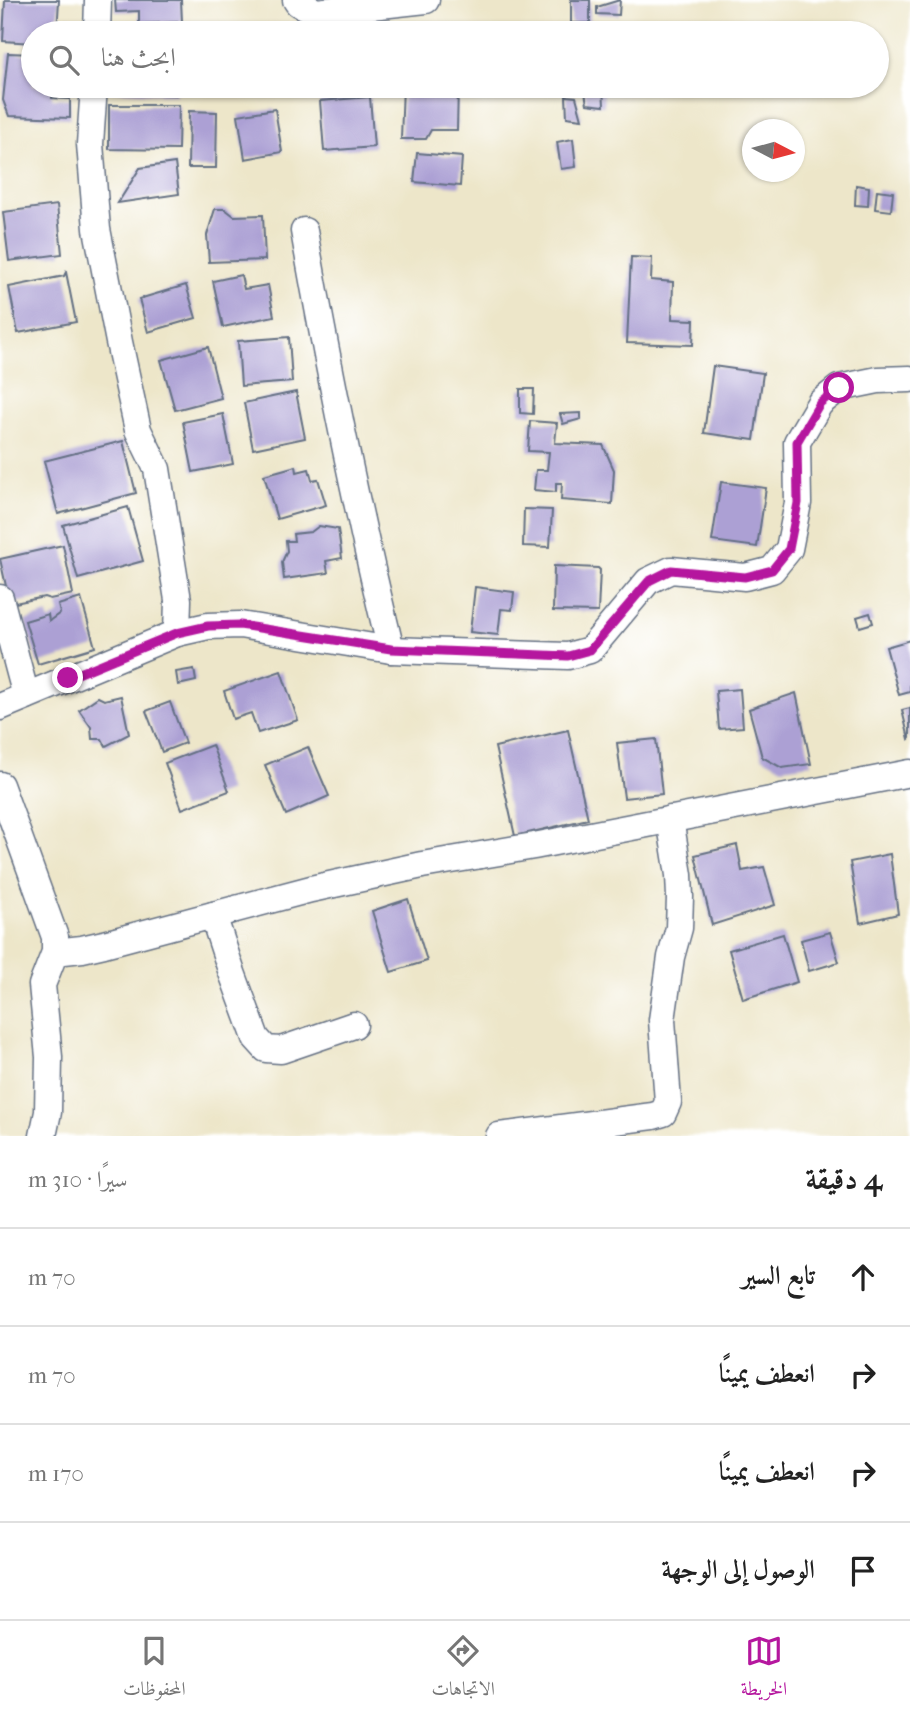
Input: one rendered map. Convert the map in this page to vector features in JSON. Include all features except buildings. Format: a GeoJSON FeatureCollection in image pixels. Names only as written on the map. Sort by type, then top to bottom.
{"type":"FeatureCollection","features":[{"type":"Feature","properties":{"kind":"street"},"geometry":{"type":"LineString","coordinates":[[97,21],[98,0]]}},
{"type":"Feature","properties":{"kind":"street"},"geometry":{"type":"LineString","coordinates":[[296,0],[316,12],[426,0]]}},
{"type":"Feature","properties":{"kind":"street"},"geometry":{"type":"LineString","coordinates":[[93,98],[90,144],[97,229],[138,430],[158,469],[178,600],[177,633]]}},
{"type":"Feature","properties":{"kind":"street"},"geometry":{"type":"LineString","coordinates":[[304,231],[366,547],[391,649]]}},
{"type":"Feature","properties":{"kind":"street"},"geometry":{"type":"LineString","coordinates":[[0,707],[177,633],[208,626],[240,625],[391,649],[568,656],[590,650],[649,581],[671,570],[745,577],[772,570],[789,549],[798,503],[797,442],[820,403],[839,388],[878,380],[910,379]]}},
{"type":"Feature","properties":{"kind":"street"},"geometry":{"type":"LineString","coordinates":[[0,597],[26,696]]}},
{"type":"Feature","properties":{"kind":"street"},"geometry":{"type":"LineString","coordinates":[[55,952],[104,944],[312,889],[398,870],[910,773]]}},
{"type":"Feature","properties":{"kind":"street"},"geometry":{"type":"LineString","coordinates":[[0,785],[55,937],[55,952],[42,985],[49,1056],[48,1112],[43,1136]]}},
{"type":"Feature","properties":{"kind":"street"},"geometry":{"type":"LineString","coordinates":[[499,1136],[663,1113],[668,1102],[662,1020],[671,957],[679,928],[680,897],[670,819]]}},
{"type":"Feature","properties":{"kind":"street"},"geometry":{"type":"LineString","coordinates":[[213,915],[256,1038],[266,1049],[281,1049],[354,1025]]}},
{"type":"Feature","properties":{"kind":"route"},"geometry":{"type":"LineString","coordinates":[[68,678],[177,633],[208,626],[240,625],[391,649],[568,656],[590,650],[649,581],[671,570],[745,577],[772,570],[789,549],[798,503],[797,442],[820,403],[839,388]]}}]}
